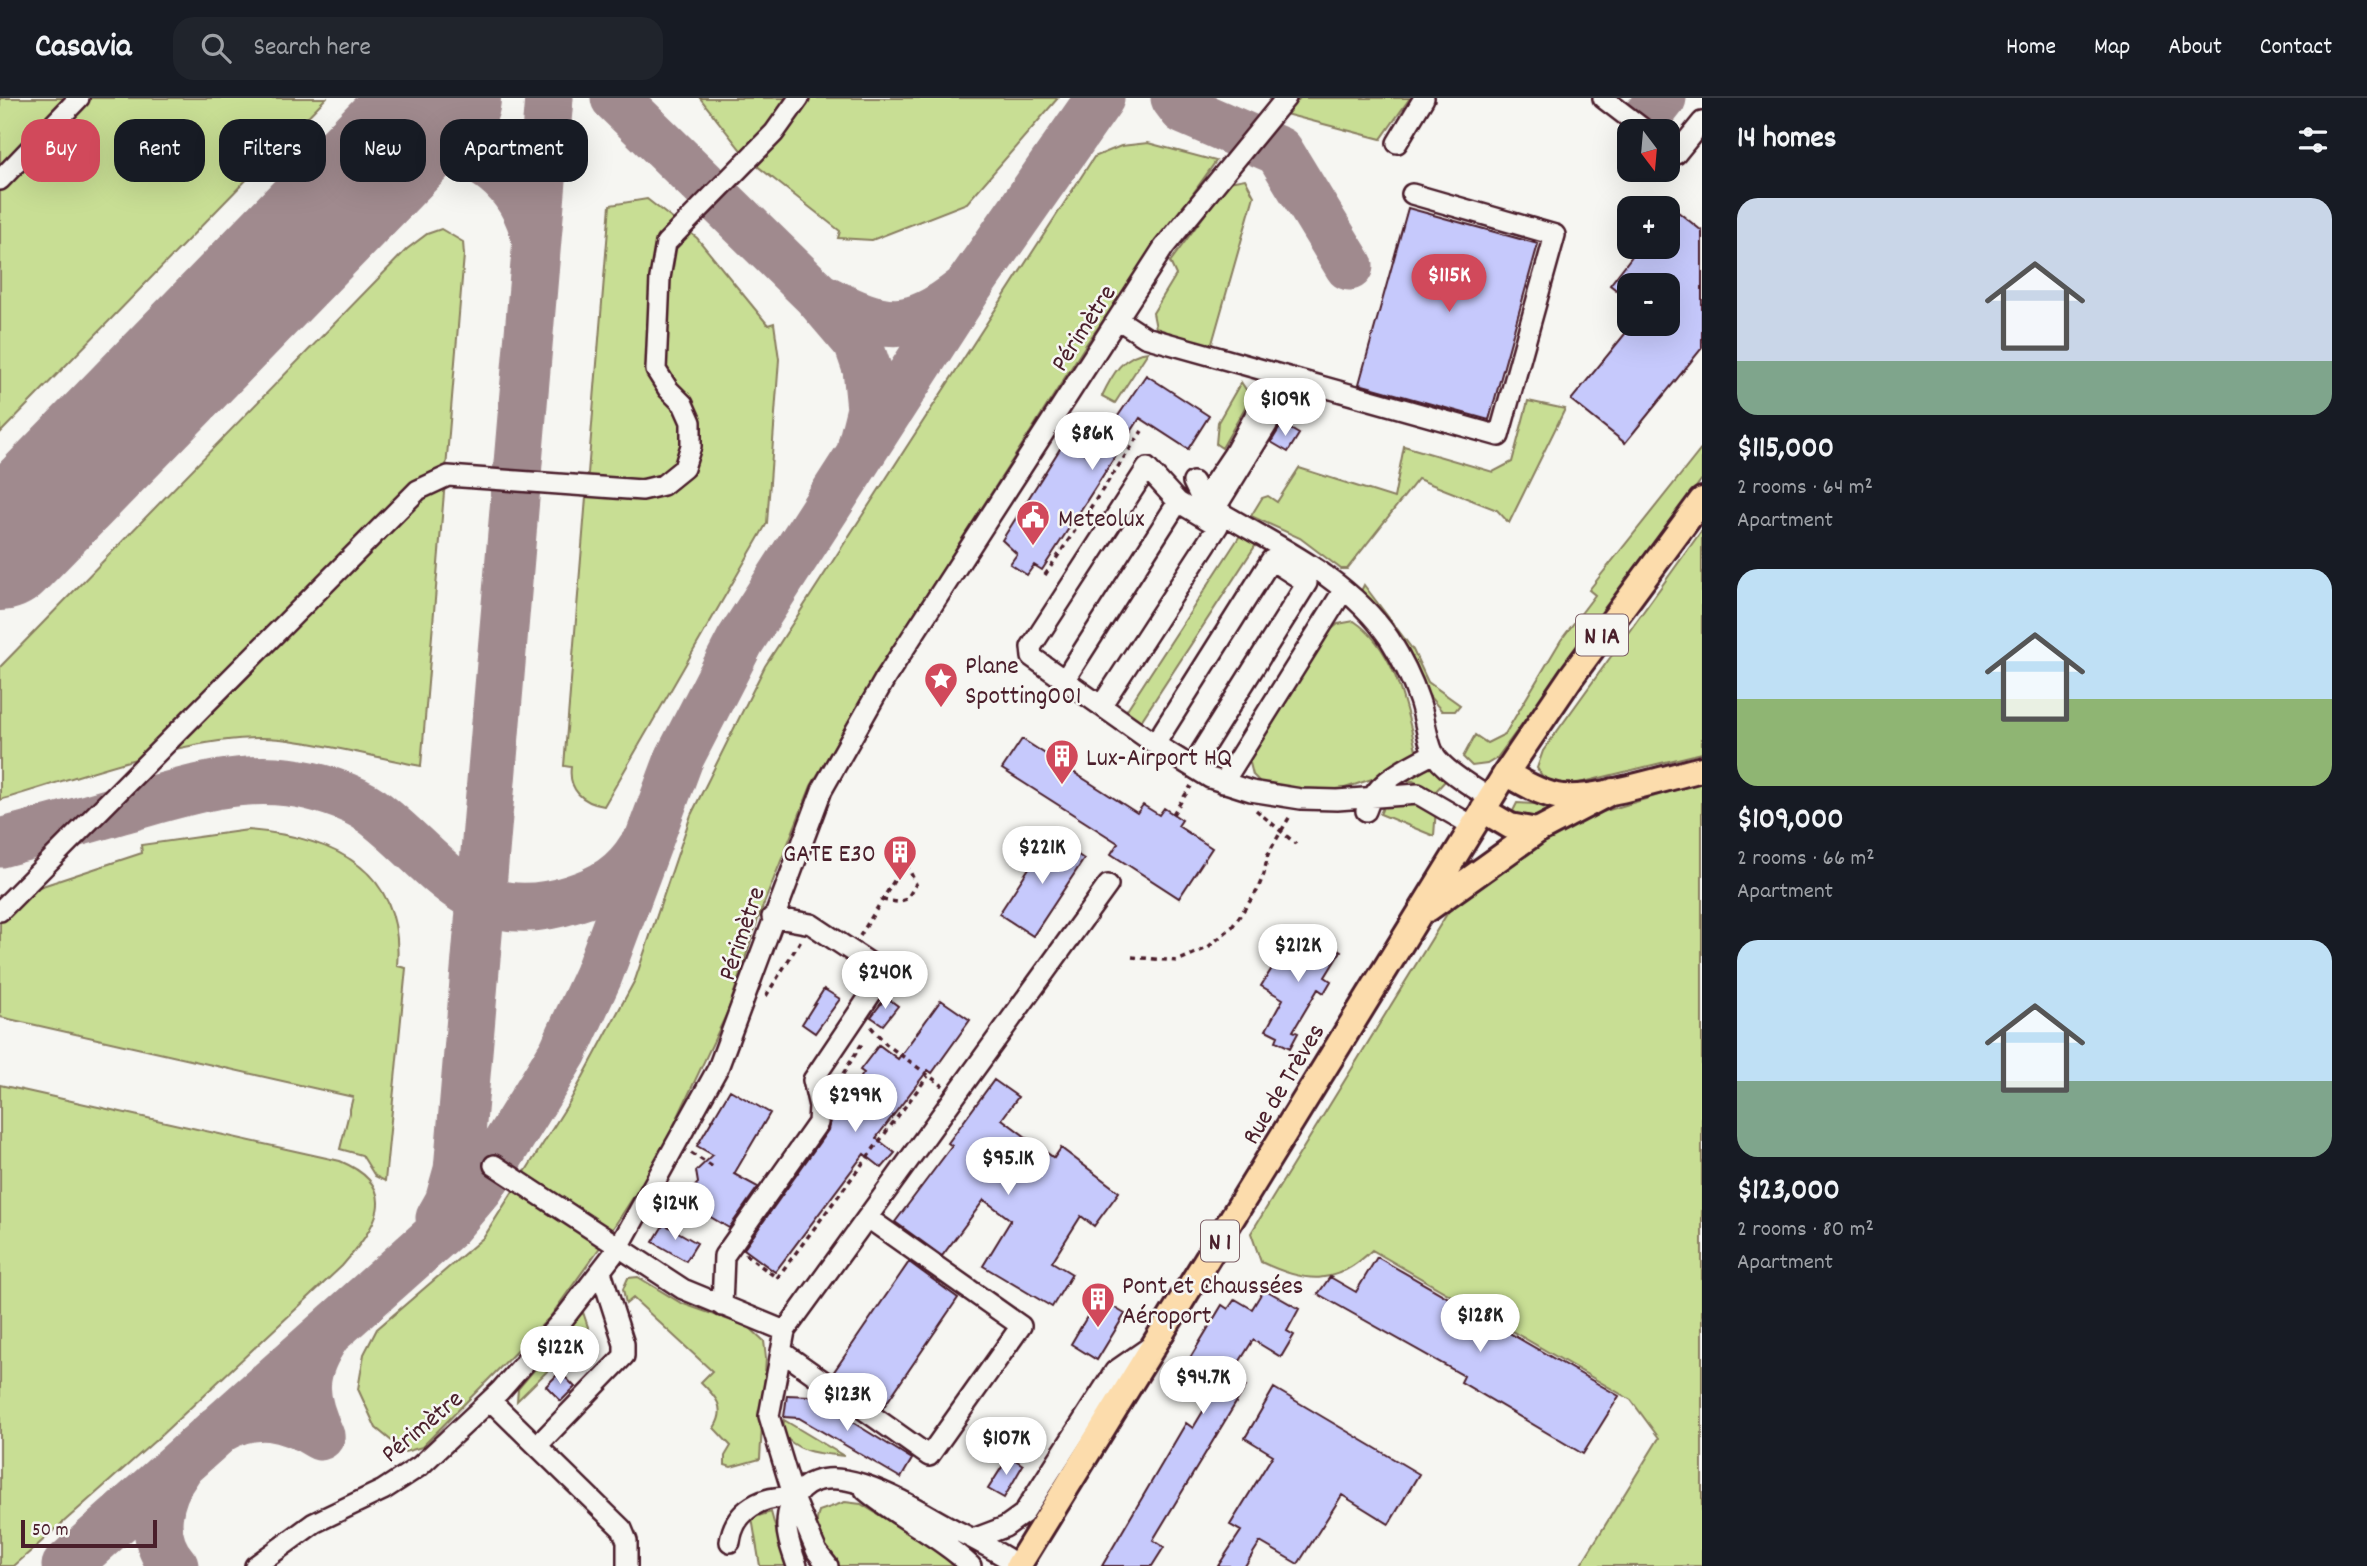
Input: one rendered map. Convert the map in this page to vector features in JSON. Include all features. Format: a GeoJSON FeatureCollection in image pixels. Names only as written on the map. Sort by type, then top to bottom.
{"type":"FeatureCollection","features":[{"type":"Feature","properties":{"kind":"main road","name":"Rue de Trèves"},"geometry":{"type":"LineString","coordinates":[[1019,1566],[1482,812],[1571,677],[1702,500]]}},
{"type":"Feature","properties":{"kind":"main road","name":"N 1"},"geometry":{"type":"LineString","coordinates":[[1507,773],[1527,785],[1559,796],[1613,791],[1702,769]]}},
{"type":"Feature","properties":{"kind":"main road","name":"N 1"},"geometry":{"type":"LineString","coordinates":[[1419,915],[1537,831],[1613,791]]}},
{"type":"Feature","properties":{"kind":"main road"},"geometry":{"type":"LineString","coordinates":[[1482,812],[1510,826],[1537,831]]}},
{"type":"Feature","properties":{"kind":"lane"},"geometry":{"type":"LineString","coordinates":[[0,180],[79,98]]}},
{"type":"Feature","properties":{"kind":"lane"},"geometry":{"type":"LineString","coordinates":[[0,911],[418,490],[448,476],[642,490],[663,485],[684,468],[691,446],[691,422],[683,404],[668,389],[656,370],[660,278],[667,243],[774,133],[799,98]]}},
{"type":"Feature","properties":{"kind":"lane","name":"Périmètre"},"geometry":{"type":"LineString","coordinates":[[255,1566],[314,1523],[383,1490],[420,1466],[491,1401],[601,1272],[619,1247],[718,1068],[740,1013],[772,917],[822,790],[886,677],[1164,247],[1286,98]]}},
{"type":"Feature","properties":{"kind":"lane"},"geometry":{"type":"LineString","coordinates":[[1396,143],[1423,98]]}},
{"type":"Feature","properties":{"kind":"lane"},"geometry":{"type":"LineString","coordinates":[[1603,98],[1630,119]]}},
{"type":"Feature","properties":{"kind":"lane"},"geometry":{"type":"LineString","coordinates":[[1680,143],[1702,122]]}},
{"type":"Feature","properties":{"kind":"lane"},"geometry":{"type":"LineString","coordinates":[[1119,320],[1145,337],[1499,436],[1555,235],[1412,194]]}},
{"type":"Feature","properties":{"kind":"lane"},"geometry":{"type":"LineString","coordinates":[[1208,505],[1233,455],[1285,378]]}},
{"type":"Feature","properties":{"kind":"lane"},"geometry":{"type":"LineString","coordinates":[[1101,706],[1218,526],[1178,502],[1147,468],[1031,647],[1032,657],[1065,679],[1101,706],[1155,744],[1199,773],[1223,783],[1251,791],[1301,799],[1368,804],[1418,793],[1482,812]]}},
{"type":"Feature","properties":{"kind":"lane"},"geometry":{"type":"LineString","coordinates":[[1193,482],[1208,505],[1319,570],[1365,609],[1402,661],[1419,700],[1433,753],[1465,783],[1482,812]]}},
{"type":"Feature","properties":{"kind":"lane"},"geometry":{"type":"LineString","coordinates":[[1065,679],[1178,502]]}},
{"type":"Feature","properties":{"kind":"lane"},"geometry":{"type":"LineString","coordinates":[[1155,744],[1271,559],[1307,583],[1201,752]]}},
{"type":"Feature","properties":{"kind":"lane"},"geometry":{"type":"LineString","coordinates":[[1223,783],[1343,591]]}},
{"type":"Feature","properties":{"kind":"lane"},"geometry":{"type":"LineString","coordinates":[[1368,804],[1384,783],[1433,753]]}},
{"type":"Feature","properties":{"kind":"lane"},"geometry":{"type":"LineString","coordinates":[[828,1566],[817,1552],[794,1498],[769,1416],[786,1331],[1108,885]]}},
{"type":"Feature","properties":{"kind":"lane"},"geometry":{"type":"LineString","coordinates":[[722,1306],[724,1256],[818,1123],[819,1106],[813,1080],[885,973],[811,924],[772,917]]}},
{"type":"Feature","properties":{"kind":"lane"},"geometry":{"type":"LineString","coordinates":[[494,1166],[683,1289],[786,1331]]}},
{"type":"Feature","properties":{"kind":"lane"},"geometry":{"type":"LineString","coordinates":[[781,1352],[929,1456],[1021,1326],[868,1218]]}},
{"type":"Feature","properties":{"kind":"lane"},"geometry":{"type":"LineString","coordinates":[[537,1446],[624,1356],[624,1344],[601,1272]]}},
{"type":"Feature","properties":{"kind":"lane"},"geometry":{"type":"LineString","coordinates":[[976,1538],[1005,1527],[1023,1514],[1115,1371],[1158,1341]]}},
{"type":"Feature","properties":{"kind":"lane"},"geometry":{"type":"LineString","coordinates":[[491,1401],[622,1528],[627,1541],[627,1566]]}},
{"type":"Feature","properties":{"kind":"lane"},"geometry":{"type":"LineString","coordinates":[[730,1542],[734,1522],[743,1512],[762,1501],[794,1498],[816,1480],[838,1479],[894,1496],[976,1538],[1019,1566]]}},
{"type":"Feature","properties":{"kind":"lane"},"geometry":{"type":"LineString","coordinates":[[859,1485],[885,1507],[946,1544],[971,1566]]}},
{"type":"Feature","properties":{"kind":"lane"},"geometry":{"type":"LineString","coordinates":[[794,1498],[786,1527],[797,1566]]}},
{"type":"Feature","properties":{"kind":"path"},"geometry":{"type":"LineString","coordinates":[[1045,575],[1142,431]]}},
{"type":"Feature","properties":{"kind":"path"},"geometry":{"type":"LineString","coordinates":[[1173,814],[1199,773]]}},
{"type":"Feature","properties":{"kind":"path"},"geometry":{"type":"LineString","coordinates":[[1132,957],[1177,961],[1207,948],[1232,927],[1257,891],[1268,854],[1301,799]]}},
{"type":"Feature","properties":{"kind":"path"},"geometry":{"type":"LineString","coordinates":[[1256,811],[1296,844]]}},
{"type":"Feature","properties":{"kind":"path"},"geometry":{"type":"LineString","coordinates":[[857,939],[882,900],[906,864],[916,884],[912,893],[907,899],[897,902],[882,900]]}},
{"type":"Feature","properties":{"kind":"path"},"geometry":{"type":"LineString","coordinates":[[878,1036],[956,1095]]}},
{"type":"Feature","properties":{"kind":"path"},"geometry":{"type":"LineString","coordinates":[[851,1090],[841,1077],[865,1040]]}},
{"type":"Feature","properties":{"kind":"path"},"geometry":{"type":"LineString","coordinates":[[737,1248],[777,1278],[928,1076]]}},
{"type":"Feature","properties":{"kind":"green space"},"geometry":{"type":"Polygon","coordinates":[[[0,98],[326,98],[306,119],[219,119],[219,182],[244,182],[0,433],[0,98]]]}},
{"type":"Feature","properties":{"kind":"green space"},"geometry":{"type":"Polygon","coordinates":[[[700,98],[1058,98],[967,203],[872,240],[838,238],[840,231],[747,158],[700,98]]]}},
{"type":"Feature","properties":{"kind":"green space"},"geometry":{"type":"Polygon","coordinates":[[[1300,98],[1410,98],[1381,139],[1285,114],[1300,98]]]}},
{"type":"Feature","properties":{"kind":"green space"},"geometry":{"type":"Polygon","coordinates":[[[1148,143],[1216,161],[1087,343],[879,669],[811,786],[759,916],[728,1011],[657,1161],[550,1317],[422,1447],[405,1452],[376,1428],[358,1389],[364,1354],[377,1329],[484,1237],[570,1101],[635,980],[691,815],[765,666],[1094,157],[1121,146],[1148,143]]]}},
{"type":"Feature","properties":{"kind":"green space"},"geometry":{"type":"Polygon","coordinates":[[[1245,179],[1254,196],[1211,347],[1156,328],[1153,313],[1176,275],[1170,262],[1229,182],[1245,179]]]}},
{"type":"Feature","properties":{"kind":"green space"},"geometry":{"type":"Polygon","coordinates":[[[647,199],[697,238],[768,325],[774,323],[779,359],[767,523],[604,806],[590,802],[578,794],[572,782],[571,767],[564,766],[610,205],[647,199]]]}},
{"type":"Feature","properties":{"kind":"green space"},"geometry":{"type":"Polygon","coordinates":[[[441,229],[463,242],[464,255],[421,766],[315,744],[249,738],[214,742],[140,758],[0,800],[0,667],[407,249],[427,234],[441,229]]]}},
{"type":"Feature","properties":{"kind":"green space"},"geometry":{"type":"Polygon","coordinates":[[[1148,352],[1115,403],[1102,396],[1114,373],[1125,361],[1148,352]]]}},
{"type":"Feature","properties":{"kind":"green space"},"geometry":{"type":"Polygon","coordinates":[[[1241,382],[1251,397],[1222,448],[1216,444],[1218,422],[1241,382]]]}},
{"type":"Feature","properties":{"kind":"green space"},"geometry":{"type":"Polygon","coordinates":[[[1528,401],[1565,409],[1509,523],[1497,510],[1418,479],[1347,569],[1341,569],[1300,538],[1251,516],[1262,498],[1268,496],[1277,502],[1299,468],[1394,498],[1404,446],[1493,472],[1512,462],[1528,401]]]}},
{"type":"Feature","properties":{"kind":"green space"},"geometry":{"type":"Polygon","coordinates":[[[1702,448],[1702,479],[1497,758],[1487,764],[1472,766],[1463,757],[1475,735],[1487,743],[1505,734],[1561,640],[1595,595],[1589,590],[1702,448]]]}},
{"type":"Feature","properties":{"kind":"green space"},"geometry":{"type":"Polygon","coordinates":[[[1702,530],[1702,753],[1563,787],[1543,777],[1537,768],[1543,751],[1702,530]]]}},
{"type":"Feature","properties":{"kind":"green space"},"geometry":{"type":"Polygon","coordinates":[[[1241,534],[1257,543],[1141,721],[1126,711],[1241,534]]]}},
{"type":"Feature","properties":{"kind":"green space"},"geometry":{"type":"Polygon","coordinates":[[[1364,585],[1413,650],[1428,682],[1460,705],[1455,711],[1442,711],[1430,697],[1383,620],[1361,591],[1364,585]]]}},
{"type":"Feature","properties":{"kind":"green space"},"geometry":{"type":"Polygon","coordinates":[[[1354,621],[1380,647],[1389,663],[1403,699],[1417,754],[1381,776],[1339,790],[1265,787],[1253,775],[1248,755],[1322,637],[1338,624],[1354,621]]]}},
{"type":"Feature","properties":{"kind":"green space"},"geometry":{"type":"Polygon","coordinates":[[[1427,764],[1446,780],[1435,792],[1413,781],[1395,782],[1427,764]]]}},
{"type":"Feature","properties":{"kind":"green space"},"geometry":{"type":"Polygon","coordinates":[[[1702,782],[1702,1566],[1580,1566],[1659,1438],[1631,1400],[1372,1250],[1358,1262],[1332,1276],[1306,1277],[1261,1262],[1251,1233],[1450,909],[1513,856],[1589,816],[1702,782]]]}},
{"type":"Feature","properties":{"kind":"green space"},"geometry":{"type":"Polygon","coordinates":[[[1420,800],[1436,808],[1434,836],[1380,814],[1386,801],[1420,800]]]}},
{"type":"Feature","properties":{"kind":"green space"},"geometry":{"type":"Polygon","coordinates":[[[1517,803],[1567,806],[1540,819],[1528,819],[1513,811],[1517,803]]]}},
{"type":"Feature","properties":{"kind":"green space"},"geometry":{"type":"Polygon","coordinates":[[[248,830],[308,840],[334,850],[357,864],[376,882],[389,904],[396,932],[397,966],[406,968],[385,1181],[375,1176],[362,1155],[340,1149],[353,1097],[0,1017],[0,900],[142,853],[141,845],[248,830]]]}},
{"type":"Feature","properties":{"kind":"green space"},"geometry":{"type":"Polygon","coordinates":[[[0,1085],[340,1161],[360,1172],[372,1183],[377,1196],[373,1223],[342,1266],[157,1439],[14,1566],[0,1566],[0,1085]]]}},
{"type":"Feature","properties":{"kind":"green space"},"geometry":{"type":"Polygon","coordinates":[[[638,1277],[681,1303],[749,1327],[764,1341],[766,1358],[760,1459],[731,1467],[725,1465],[725,1456],[731,1446],[714,1428],[720,1409],[715,1398],[701,1382],[712,1371],[633,1298],[626,1304],[623,1289],[628,1278],[638,1277]]]}},
{"type":"Feature","properties":{"kind":"green space"},"geometry":{"type":"Polygon","coordinates":[[[583,1312],[589,1330],[517,1401],[518,1389],[583,1312]]]}},
{"type":"Feature","properties":{"kind":"green space"},"geometry":{"type":"Polygon","coordinates":[[[784,1420],[844,1456],[810,1451],[789,1441],[783,1434],[784,1420]]]}},
{"type":"Feature","properties":{"kind":"green space"},"geometry":{"type":"Polygon","coordinates":[[[845,1502],[861,1504],[944,1555],[953,1566],[834,1566],[819,1540],[817,1519],[819,1511],[845,1502]]]}},
{"type":"Feature","properties":{"kind":"green space"},"geometry":{"type":"Polygon","coordinates":[[[771,1512],[786,1566],[760,1566],[752,1518],[771,1512]]]}},
{"type":"Feature","properties":{"kind":"building"},"geometry":{"type":"Polygon","coordinates":[[[1408,208],[1538,244],[1489,420],[1359,384],[1408,208]]]}},
{"type":"Feature","properties":{"kind":"building"},"geometry":{"type":"Polygon","coordinates":[[[1680,214],[1702,231],[1702,348],[1625,443],[1571,400],[1623,336],[1680,336],[1680,273],[1619,273],[1630,259],[1680,259],[1680,214]]]}},
{"type":"Feature","properties":{"kind":"building"},"geometry":{"type":"Polygon","coordinates":[[[1617,276],[1617,291],[1610,285],[1617,276]]]}},
{"type":"Feature","properties":{"kind":"building"},"geometry":{"type":"Polygon","coordinates":[[[1146,375],[1209,416],[1188,449],[1140,418],[1042,570],[1034,565],[1027,575],[1010,564],[1017,554],[1002,540],[1065,441],[1090,457],[1146,375]]]}},
{"type":"Feature","properties":{"kind":"building"},"geometry":{"type":"Polygon","coordinates":[[[1282,424],[1299,434],[1288,452],[1271,442],[1282,424]]]}},
{"type":"Feature","properties":{"kind":"building"},"geometry":{"type":"Polygon","coordinates":[[[1022,739],[1137,813],[1143,805],[1159,815],[1164,808],[1182,820],[1178,826],[1212,848],[1179,898],[1111,854],[1118,843],[1002,769],[1022,739]]]}},
{"type":"Feature","properties":{"kind":"building"},"geometry":{"type":"Polygon","coordinates":[[[1050,836],[1084,859],[1033,936],[999,914],[1050,836]]]}},
{"type":"Feature","properties":{"kind":"building"},"geometry":{"type":"Polygon","coordinates":[[[1315,934],[1341,951],[1325,977],[1331,981],[1324,993],[1318,989],[1293,1031],[1298,1033],[1290,1048],[1276,1041],[1278,1036],[1266,1030],[1283,999],[1261,986],[1288,942],[1304,951],[1315,934]]]}},
{"type":"Feature","properties":{"kind":"building"},"geometry":{"type":"Polygon","coordinates":[[[824,989],[840,999],[815,1033],[802,1024],[824,989]]]}},
{"type":"Feature","properties":{"kind":"building"},"geometry":{"type":"Polygon","coordinates":[[[886,997],[898,1006],[883,1025],[871,1017],[886,997]]]}},
{"type":"Feature","properties":{"kind":"building"},"geometry":{"type":"Polygon","coordinates":[[[941,1000],[970,1020],[932,1073],[928,1070],[876,1138],[895,1153],[882,1168],[864,1154],[775,1272],[744,1249],[828,1130],[831,1116],[864,1073],[860,1070],[879,1045],[898,1059],[941,1000]]]}},
{"type":"Feature","properties":{"kind":"building"},"geometry":{"type":"Polygon","coordinates":[[[994,1080],[1018,1097],[1002,1119],[1054,1158],[1061,1148],[1119,1192],[1094,1226],[1081,1216],[1052,1262],[1072,1274],[1052,1307],[983,1266],[1011,1220],[984,1200],[942,1256],[895,1222],[952,1146],[948,1143],[994,1080]]]}},
{"type":"Feature","properties":{"kind":"building"},"geometry":{"type":"Polygon","coordinates":[[[730,1090],[770,1113],[734,1174],[758,1187],[729,1228],[682,1200],[698,1183],[696,1171],[713,1155],[697,1146],[730,1090]]]}},
{"type":"Feature","properties":{"kind":"building"},"geometry":{"type":"Polygon","coordinates":[[[664,1224],[697,1243],[686,1261],[653,1242],[664,1224]]]}},
{"type":"Feature","properties":{"kind":"building"},"geometry":{"type":"Polygon","coordinates":[[[1377,1257],[1619,1396],[1583,1454],[1461,1382],[1464,1376],[1318,1294],[1330,1277],[1356,1292],[1377,1257]]]}},
{"type":"Feature","properties":{"kind":"building"},"geometry":{"type":"Polygon","coordinates":[[[909,1262],[958,1298],[883,1408],[833,1373],[909,1262]]]}},
{"type":"Feature","properties":{"kind":"building"},"geometry":{"type":"Polygon","coordinates":[[[1264,1289],[1299,1309],[1287,1331],[1294,1335],[1281,1357],[1253,1340],[1230,1377],[1246,1386],[1153,1540],[1164,1547],[1152,1566],[1102,1566],[1186,1423],[1193,1428],[1217,1388],[1184,1368],[1222,1305],[1228,1309],[1235,1299],[1252,1309],[1264,1289]]]}},
{"type":"Feature","properties":{"kind":"building","name":"Pont et Chaussées Aéroport"},"geometry":{"type":"Polygon","coordinates":[[[1098,1298],[1125,1314],[1097,1360],[1071,1344],[1098,1298]]]}},
{"type":"Feature","properties":{"kind":"building"},"geometry":{"type":"Polygon","coordinates":[[[560,1372],[575,1387],[561,1401],[546,1386],[560,1372]]]}},
{"type":"Feature","properties":{"kind":"building"},"geometry":{"type":"Polygon","coordinates":[[[1274,1388],[1419,1474],[1389,1524],[1342,1495],[1298,1564],[1260,1542],[1245,1566],[1218,1566],[1241,1531],[1230,1525],[1273,1455],[1245,1438],[1274,1388]]]}},
{"type":"Feature","properties":{"kind":"building"},"geometry":{"type":"Polygon","coordinates":[[[787,1395],[810,1396],[912,1459],[901,1478],[799,1418],[784,1417],[787,1395]]]}},
{"type":"Feature","properties":{"kind":"building"},"geometry":{"type":"Polygon","coordinates":[[[1009,1456],[1023,1465],[1004,1498],[988,1489],[1009,1456]]]}},
{"type":"Feature","properties":{"kind":"taxiway"},"geometry":{"type":"LineString","coordinates":[[424,114],[446,98]]}},
{"type":"Feature","properties":{"kind":"taxiway"},"geometry":{"type":"LineString","coordinates":[[440,1218],[449,1202],[458,1170],[549,98]]}},
{"type":"Feature","properties":{"kind":"taxiway"},"geometry":{"type":"LineString","coordinates":[[615,98],[817,295],[858,343],[867,369],[871,409],[862,445]]}},
{"type":"Feature","properties":{"kind":"taxiway"},"geometry":{"type":"LineString","coordinates":[[66,1566],[445,1228],[480,1187],[563,1052],[598,976],[679,759],[740,641],[968,287],[1100,98]]}},
{"type":"Feature","properties":{"kind":"taxiway"},"geometry":{"type":"LineString","coordinates":[[1175,98],[1184,110],[1279,151],[1349,266]]}},
{"type":"Feature","properties":{"kind":"taxiway"},"geometry":{"type":"LineString","coordinates":[[1645,119],[1662,98]]}},
{"type":"Feature","properties":{"kind":"taxiway"},"geometry":{"type":"LineString","coordinates":[[426,152],[459,153],[478,160],[495,171],[521,201],[536,240]]}},
{"type":"Feature","properties":{"kind":"taxiway"},"geometry":{"type":"LineString","coordinates":[[824,299],[864,317],[896,323],[928,314],[965,290]]}},
{"type":"Feature","properties":{"kind":"taxiway"},"geometry":{"type":"LineString","coordinates":[[0,843],[183,792],[245,781],[266,781],[298,783],[343,796],[363,806],[396,831],[459,887],[482,899],[507,906],[537,907],[593,891],[612,881],[628,867],[642,848]]}},
{"type":"Feature","properties":{"kind":"taxiway"},"geometry":{"type":"LineString","coordinates":[[219,1429],[233,1422],[258,1416],[283,1419],[320,1436],[309,1409],[306,1384],[312,1361],[326,1335]]}},
{"type":"Feature","properties":{"kind":"taxiway"},"geometry":{"type":"LineString","coordinates":[[174,1566],[161,1542],[158,1517],[165,1491],[178,1468]]}},
{"type":"Feature","properties":{"kind":"runway"},"geometry":{"type":"LineString","coordinates":[[0,550],[440,98]]}},
{"type":"Feature","properties":{"kind":"place","name":"Meteolux"},"geometry":{"type":"Point","coordinates":[1033,547]}},
{"type":"Feature","properties":{"kind":"place","name":"Plane Spotting001"},"geometry":{"type":"Point","coordinates":[941,709]}},
{"type":"Feature","properties":{"kind":"place","name":"Lux-Airport HQ"},"geometry":{"type":"Point","coordinates":[1062,786]}},
{"type":"Feature","properties":{"kind":"place","name":"GATE E30"},"geometry":{"type":"Point","coordinates":[900,882]}},
{"type":"Feature","properties":{"kind":"place","name":"Pont et Chaussées Aéroport"},"geometry":{"type":"Point","coordinates":[1098,1329]}}]}
